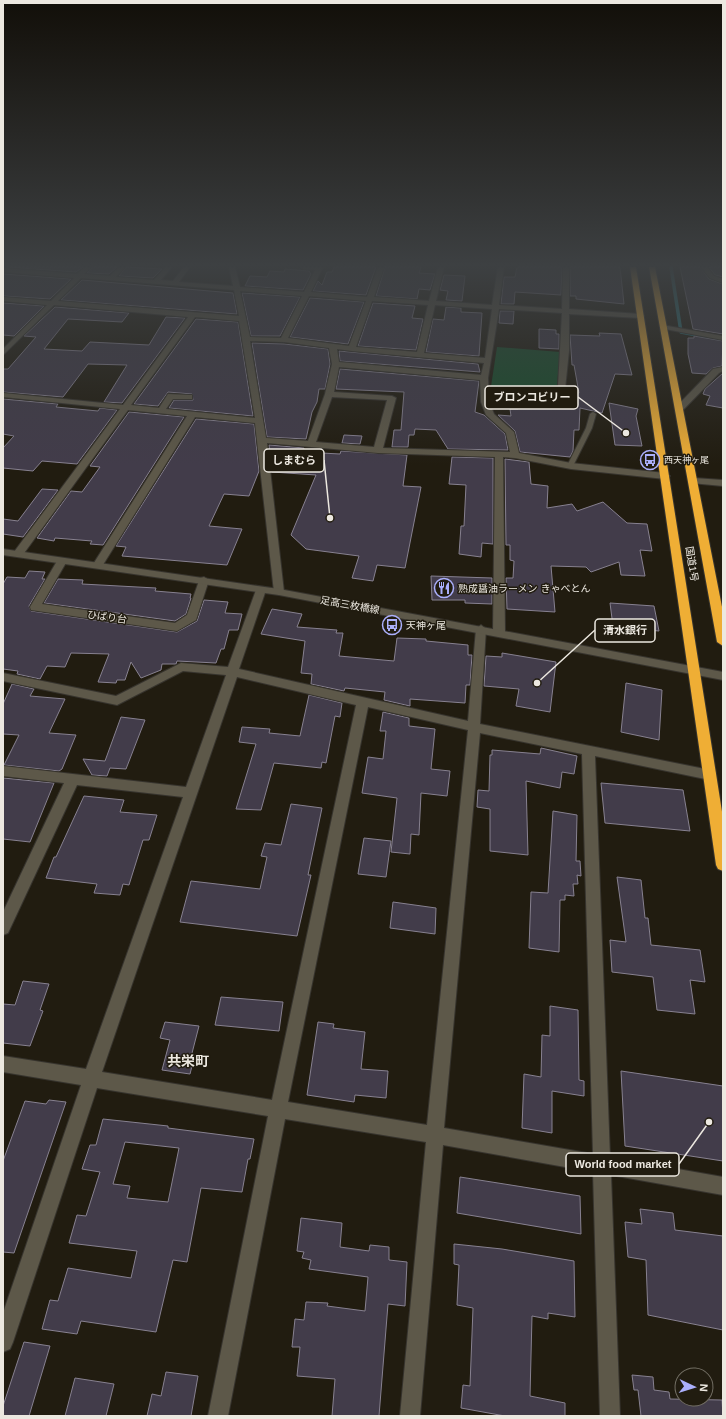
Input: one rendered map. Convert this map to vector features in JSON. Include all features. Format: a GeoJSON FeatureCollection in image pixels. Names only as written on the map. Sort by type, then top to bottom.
{"type":"FeatureCollection","features":[{"type":"Feature","properties":{"kind":"highway","name":"国道1号"},"geometry":{"type":"LineString","coordinates":[[643,333],[695,670],[723,865]]}},
{"type":"Feature","properties":{"kind":"highway","name":"国道1号"},"geometry":{"type":"LineString","coordinates":[[666,333],[723,642]]}},
{"type":"Feature","properties":{"kind":"street"},"geometry":{"type":"LineString","coordinates":[[3,353],[22,333]]}},
{"type":"Feature","properties":{"kind":"street"},"geometry":{"type":"LineString","coordinates":[[18,554],[180,333]]}},
{"type":"Feature","properties":{"kind":"street"},"geometry":{"type":"LineString","coordinates":[[245,333],[263,440],[279,592]]}},
{"type":"Feature","properties":{"kind":"street"},"geometry":{"type":"LineString","coordinates":[[284,340],[287,333]]}},
{"type":"Feature","properties":{"kind":"street"},"geometry":{"type":"LineString","coordinates":[[352,349],[357,333]]}},
{"type":"Feature","properties":{"kind":"street"},"geometry":{"type":"LineString","coordinates":[[420,355],[425,333]]}},
{"type":"Feature","properties":{"kind":"street"},"geometry":{"type":"LineString","coordinates":[[492,333],[484,378],[484,402],[490,415],[510,432],[515,455]]}},
{"type":"Feature","properties":{"kind":"street"},"geometry":{"type":"LineString","coordinates":[[484,402],[501,400],[509,394],[521,392],[548,392],[562,387],[564,333]]}},
{"type":"Feature","properties":{"kind":"street"},"geometry":{"type":"LineString","coordinates":[[698,333],[723,338]]}},
{"type":"Feature","properties":{"kind":"street"},"geometry":{"type":"LineString","coordinates":[[246,338],[284,340],[352,349],[488,361]]}},
{"type":"Feature","properties":{"kind":"street"},"geometry":{"type":"LineString","coordinates":[[311,444],[329,394],[336,364],[333,347]]}},
{"type":"Feature","properties":{"kind":"street"},"geometry":{"type":"LineString","coordinates":[[336,364],[484,378]]}},
{"type":"Feature","properties":{"kind":"street"},"geometry":{"type":"LineString","coordinates":[[679,409],[716,371],[723,369]]}},
{"type":"Feature","properties":{"kind":"street"},"geometry":{"type":"LineString","coordinates":[[329,394],[392,398],[378,450]]}},
{"type":"Feature","properties":{"kind":"street"},"geometry":{"type":"LineString","coordinates":[[3,395],[260,421]]}},
{"type":"Feature","properties":{"kind":"street"},"geometry":{"type":"LineString","coordinates":[[161,411],[171,396],[189,397]]}},
{"type":"Feature","properties":{"kind":"street"},"geometry":{"type":"LineString","coordinates":[[97,566],[193,414]]}},
{"type":"Feature","properties":{"kind":"street"},"geometry":{"type":"LineString","coordinates":[[263,440],[378,450],[515,455],[570,466],[665,476]]}},
{"type":"Feature","properties":{"kind":"street"},"geometry":{"type":"LineString","coordinates":[[498,633],[499,454]]}},
{"type":"Feature","properties":{"kind":"street"},"geometry":{"type":"LineString","coordinates":[[694,481],[723,483]]}},
{"type":"Feature","properties":{"kind":"street","name":"足高三枚橋線"},"geometry":{"type":"LineString","coordinates":[[3,552],[279,592],[723,676]]}},
{"type":"Feature","properties":{"kind":"street","name":"ひばり台"},"geometry":{"type":"LineString","coordinates":[[62,561],[35,608],[177,627],[192,617],[204,580]]}},
{"type":"Feature","properties":{"kind":"street"},"geometry":{"type":"LineString","coordinates":[[3,1342],[91,1080],[261,590]]}},
{"type":"Feature","properties":{"kind":"street"},"geometry":{"type":"LineString","coordinates":[[410,1416],[474,727],[481,629]]}},
{"type":"Feature","properties":{"kind":"street"},"geometry":{"type":"LineString","coordinates":[[3,677],[117,701],[181,667],[233,672],[474,727],[710,775]]}},
{"type":"Feature","properties":{"kind":"street"},"geometry":{"type":"LineString","coordinates":[[218,1416],[278,1110],[363,701]]}},
{"type":"Feature","properties":{"kind":"street"},"geometry":{"type":"LineString","coordinates":[[588,750],[600,1164],[610,1416]]}},
{"type":"Feature","properties":{"kind":"street"},"geometry":{"type":"LineString","coordinates":[[3,771],[191,793]]}},
{"type":"Feature","properties":{"kind":"street"},"geometry":{"type":"LineString","coordinates":[[3,928],[72,779]]}},
{"type":"Feature","properties":{"kind":"street"},"geometry":{"type":"LineString","coordinates":[[3,1064],[91,1080],[435,1135],[723,1186]]}},
{"type":"Feature","properties":{"kind":"lane"},"geometry":{"type":"LineString","coordinates":[[570,466],[589,428],[594,414]]}},
{"type":"Feature","properties":{"kind":"green space"},"geometry":{"type":"Polygon","coordinates":[[[497,347],[560,352],[557,385],[552,387],[521,386],[497,395],[493,395],[490,393],[497,347]]]}},
{"type":"Feature","properties":{"kind":"building"},"geometry":{"type":"Polygon","coordinates":[[[3,333],[17,333],[14,336],[3,335],[3,333]]]}},
{"type":"Feature","properties":{"kind":"building"},"geometry":{"type":"Polygon","coordinates":[[[27,333],[57,333],[44,349],[82,351],[90,342],[149,345],[156,333],[174,333],[122,403],[104,402],[127,365],[88,364],[63,397],[3,392],[3,369],[8,369],[36,337],[24,336],[27,333]]]}},
{"type":"Feature","properties":{"kind":"building"},"geometry":{"type":"Polygon","coordinates":[[[186,333],[240,333],[253,416],[169,408],[174,400],[193,400],[192,394],[168,392],[158,406],[134,404],[186,333]]]}},
{"type":"Feature","properties":{"kind":"building"},"geometry":{"type":"Polygon","coordinates":[[[250,333],[281,333],[280,336],[251,336],[250,333]]]}},
{"type":"Feature","properties":{"kind":"building"},"geometry":{"type":"Polygon","coordinates":[[[292,333],[352,333],[348,344],[290,337],[292,333]]]}},
{"type":"Feature","properties":{"kind":"building"},"geometry":{"type":"Polygon","coordinates":[[[362,333],[420,333],[416,350],[358,346],[362,333]]]}},
{"type":"Feature","properties":{"kind":"building"},"geometry":{"type":"Polygon","coordinates":[[[430,333],[481,333],[479,356],[426,352],[430,333]]]}},
{"type":"Feature","properties":{"kind":"building"},"geometry":{"type":"Polygon","coordinates":[[[539,333],[559,334],[559,349],[539,348],[539,333]]]}},
{"type":"Feature","properties":{"kind":"building"},"geometry":{"type":"Polygon","coordinates":[[[599,333],[621,334],[632,375],[615,374],[602,413],[580,408],[579,430],[574,430],[573,451],[570,457],[520,452],[515,431],[498,415],[511,416],[510,409],[518,409],[518,407],[548,407],[546,402],[568,401],[565,394],[579,393],[574,365],[572,365],[570,335],[600,336],[599,333]]]}},
{"type":"Feature","properties":{"kind":"building"},"geometry":{"type":"Polygon","coordinates":[[[694,336],[723,341],[722,366],[713,368],[706,374],[692,373],[688,354],[688,338],[694,338],[694,336]]]}},
{"type":"Feature","properties":{"kind":"building"},"geometry":{"type":"Polygon","coordinates":[[[252,343],[284,344],[328,349],[330,364],[325,389],[319,389],[317,402],[312,412],[306,439],[267,437],[252,343]]]}},
{"type":"Feature","properties":{"kind":"building"},"geometry":{"type":"Polygon","coordinates":[[[339,351],[478,364],[480,372],[340,361],[339,351]]]}},
{"type":"Feature","properties":{"kind":"building"},"geometry":{"type":"Polygon","coordinates":[[[340,369],[479,381],[475,412],[484,415],[505,434],[508,450],[448,449],[436,430],[415,429],[414,435],[409,435],[408,447],[392,447],[394,430],[401,430],[404,392],[336,389],[340,369]]]}},
{"type":"Feature","properties":{"kind":"building"},"geometry":{"type":"Polygon","coordinates":[[[723,373],[723,408],[706,405],[710,396],[703,394],[705,389],[723,373]]]}},
{"type":"Feature","properties":{"kind":"building"},"geometry":{"type":"Polygon","coordinates":[[[3,399],[58,404],[56,407],[98,411],[100,408],[117,410],[77,464],[42,461],[33,471],[3,468],[3,448],[14,436],[3,434],[3,399]]]}},
{"type":"Feature","properties":{"kind":"building"},"geometry":{"type":"Polygon","coordinates":[[[609,403],[638,409],[636,416],[642,446],[615,445],[609,403]]]}},
{"type":"Feature","properties":{"kind":"building"},"geometry":{"type":"Polygon","coordinates":[[[129,412],[184,417],[103,545],[90,544],[92,541],[55,538],[54,541],[37,538],[71,491],[82,492],[100,467],[90,466],[129,412]]]}},
{"type":"Feature","properties":{"kind":"building"},"geometry":{"type":"Polygon","coordinates":[[[196,419],[254,424],[259,471],[249,496],[224,494],[209,526],[242,529],[227,565],[122,556],[126,547],[116,546],[196,419]]]}},
{"type":"Feature","properties":{"kind":"building"},"geometry":{"type":"Polygon","coordinates":[[[344,435],[362,436],[360,444],[342,443],[344,435]]]}},
{"type":"Feature","properties":{"kind":"building"},"geometry":{"type":"Polygon","coordinates":[[[269,445],[304,448],[303,452],[340,454],[341,451],[407,455],[403,486],[421,487],[405,568],[377,565],[373,581],[352,578],[359,556],[306,549],[291,535],[316,475],[272,472],[269,445]]]}},
{"type":"Feature","properties":{"kind":"building"},"geometry":{"type":"Polygon","coordinates":[[[452,457],[493,458],[493,544],[482,543],[481,557],[459,554],[461,526],[464,526],[466,485],[449,484],[452,457]]]}},
{"type":"Feature","properties":{"kind":"building"},"geometry":{"type":"Polygon","coordinates":[[[505,459],[529,462],[531,484],[548,486],[547,508],[572,504],[577,511],[603,502],[627,523],[647,524],[652,551],[640,550],[645,576],[621,575],[619,562],[591,572],[586,567],[551,566],[555,612],[507,609],[506,578],[513,578],[514,561],[510,560],[510,545],[506,545],[505,459]]]}},
{"type":"Feature","properties":{"kind":"building"},"geometry":{"type":"Polygon","coordinates":[[[42,489],[58,490],[23,537],[3,534],[3,519],[18,521],[42,489]]]}},
{"type":"Feature","properties":{"kind":"building"},"geometry":{"type":"Polygon","coordinates":[[[29,571],[45,572],[42,579],[45,579],[29,606],[31,611],[177,632],[197,621],[204,600],[228,602],[225,613],[242,614],[238,630],[229,630],[224,649],[221,649],[216,663],[177,661],[176,664],[162,664],[161,670],[141,678],[131,662],[125,680],[117,680],[116,683],[98,682],[109,654],[71,653],[65,667],[47,666],[40,679],[17,674],[18,671],[3,669],[3,584],[7,577],[25,578],[29,571]]]}},
{"type":"Feature","properties":{"kind":"building"},"geometry":{"type":"Polygon","coordinates":[[[431,576],[492,578],[492,604],[465,603],[465,600],[432,600],[431,576]]]}},
{"type":"Feature","properties":{"kind":"building"},"geometry":{"type":"Polygon","coordinates":[[[58,579],[83,580],[82,584],[156,588],[155,591],[191,594],[191,598],[186,614],[175,621],[44,603],[58,579]]]}},
{"type":"Feature","properties":{"kind":"building"},"geometry":{"type":"Polygon","coordinates":[[[610,603],[654,606],[659,631],[648,630],[649,637],[614,634],[610,603]]]}},
{"type":"Feature","properties":{"kind":"building"},"geometry":{"type":"Polygon","coordinates":[[[272,609],[302,614],[297,627],[337,630],[336,633],[343,633],[339,656],[394,661],[397,638],[426,639],[426,641],[468,645],[468,655],[472,655],[470,685],[466,685],[465,703],[410,699],[410,706],[384,700],[385,692],[345,688],[344,691],[311,684],[312,674],[301,673],[305,641],[261,634],[272,609]]]}},
{"type":"Feature","properties":{"kind":"building"},"geometry":{"type":"Polygon","coordinates":[[[502,653],[556,662],[550,712],[516,706],[519,689],[484,686],[486,656],[502,657],[502,653]]]}},
{"type":"Feature","properties":{"kind":"building"},"geometry":{"type":"Polygon","coordinates":[[[626,683],[662,690],[659,740],[621,732],[626,683]]]}},
{"type":"Feature","properties":{"kind":"building"},"geometry":{"type":"Polygon","coordinates":[[[12,684],[34,689],[30,696],[65,699],[49,733],[76,735],[62,769],[59,771],[4,765],[19,735],[3,734],[3,704],[12,684]]]}},
{"type":"Feature","properties":{"kind":"building"},"geometry":{"type":"Polygon","coordinates":[[[309,695],[342,703],[340,717],[335,716],[326,763],[322,762],[321,768],[274,763],[261,810],[236,809],[256,744],[239,742],[242,727],[270,729],[269,733],[300,736],[309,695]]]}},
{"type":"Feature","properties":{"kind":"building"},"geometry":{"type":"Polygon","coordinates":[[[383,712],[409,718],[409,726],[435,729],[431,769],[450,771],[447,796],[421,793],[419,835],[411,834],[410,854],[391,852],[397,798],[362,793],[368,757],[383,759],[386,731],[380,731],[383,712]]]}},
{"type":"Feature","properties":{"kind":"building"},"geometry":{"type":"Polygon","coordinates":[[[121,717],[145,720],[126,769],[110,768],[107,776],[92,775],[83,759],[105,761],[121,717]]]}},
{"type":"Feature","properties":{"kind":"building"},"geometry":{"type":"Polygon","coordinates":[[[541,748],[577,756],[574,774],[562,772],[560,788],[526,781],[528,855],[490,851],[490,809],[477,807],[478,790],[489,791],[490,755],[492,755],[492,750],[540,754],[541,748]]]}},
{"type":"Feature","properties":{"kind":"building"},"geometry":{"type":"Polygon","coordinates":[[[3,778],[54,783],[30,842],[3,839],[3,778]]]}},
{"type":"Feature","properties":{"kind":"building"},"geometry":{"type":"Polygon","coordinates":[[[601,783],[683,790],[690,831],[605,823],[601,783]]]}},
{"type":"Feature","properties":{"kind":"building"},"geometry":{"type":"Polygon","coordinates":[[[84,796],[124,800],[120,812],[157,815],[149,840],[143,840],[129,885],[123,884],[120,895],[94,893],[97,884],[46,878],[54,857],[56,857],[84,796]]]}},
{"type":"Feature","properties":{"kind":"building"},"geometry":{"type":"Polygon","coordinates":[[[291,804],[322,808],[308,875],[311,875],[297,936],[180,922],[191,881],[260,889],[267,857],[261,856],[265,843],[281,845],[291,804]]]}},
{"type":"Feature","properties":{"kind":"building"},"geometry":{"type":"Polygon","coordinates":[[[553,811],[577,815],[576,861],[580,861],[581,876],[577,875],[578,884],[573,884],[574,896],[565,895],[565,900],[560,900],[559,952],[529,948],[531,892],[548,893],[553,811]]]}},
{"type":"Feature","properties":{"kind":"building"},"geometry":{"type":"Polygon","coordinates":[[[364,838],[391,841],[386,877],[358,874],[364,838]]]}},
{"type":"Feature","properties":{"kind":"building"},"geometry":{"type":"Polygon","coordinates":[[[617,877],[641,880],[645,918],[648,918],[651,945],[700,950],[705,982],[690,980],[695,1014],[657,1010],[653,977],[612,972],[610,940],[626,942],[617,877]]]}},
{"type":"Feature","properties":{"kind":"building"},"geometry":{"type":"Polygon","coordinates":[[[393,902],[436,908],[435,934],[390,928],[393,902]]]}},
{"type":"Feature","properties":{"kind":"building"},"geometry":{"type":"Polygon","coordinates":[[[23,981],[49,984],[40,1010],[43,1011],[30,1046],[3,1043],[3,1004],[15,1005],[23,981]]]}},
{"type":"Feature","properties":{"kind":"building"},"geometry":{"type":"Polygon","coordinates":[[[221,997],[283,1002],[279,1031],[215,1025],[221,997]]]}},
{"type":"Feature","properties":{"kind":"building"},"geometry":{"type":"Polygon","coordinates":[[[550,1006],[578,1010],[579,1080],[584,1081],[584,1096],[552,1091],[552,1133],[522,1128],[524,1074],[541,1077],[542,1035],[550,1036],[550,1006]]]}},
{"type":"Feature","properties":{"kind":"building"},"geometry":{"type":"Polygon","coordinates":[[[165,1022],[199,1026],[191,1057],[194,1058],[190,1074],[162,1070],[170,1040],[160,1038],[165,1022]]]}},
{"type":"Feature","properties":{"kind":"building"},"geometry":{"type":"Polygon","coordinates":[[[318,1022],[334,1024],[333,1028],[365,1032],[361,1069],[388,1071],[386,1098],[355,1095],[354,1102],[307,1095],[318,1022]]]}},
{"type":"Feature","properties":{"kind":"building"},"geometry":{"type":"Polygon","coordinates":[[[621,1071],[723,1086],[723,1161],[625,1146],[621,1071]]]}},
{"type":"Feature","properties":{"kind":"building"},"geometry":{"type":"Polygon","coordinates":[[[49,1100],[66,1102],[14,1253],[3,1252],[3,1161],[25,1101],[46,1104],[49,1100]]]}},
{"type":"Feature","properties":{"kind":"building"},"geometry":{"type":"Polygon","coordinates":[[[103,1119],[168,1126],[168,1128],[254,1139],[250,1159],[248,1159],[242,1192],[201,1188],[187,1262],[173,1260],[156,1332],[81,1321],[77,1334],[42,1329],[50,1300],[58,1301],[68,1268],[131,1278],[137,1251],[69,1243],[77,1215],[86,1216],[100,1172],[82,1169],[90,1145],[96,1145],[103,1119]],[[125,1142],[113,1184],[130,1186],[127,1198],[168,1202],[179,1148],[125,1142]]]}},
{"type":"Feature","properties":{"kind":"building"},"geometry":{"type":"Polygon","coordinates":[[[460,1177],[580,1196],[581,1234],[457,1213],[460,1177]]]}},
{"type":"Feature","properties":{"kind":"building"},"geometry":{"type":"Polygon","coordinates":[[[640,1209],[673,1213],[675,1230],[723,1236],[723,1330],[648,1315],[646,1260],[628,1257],[625,1222],[642,1224],[640,1209]]]}},
{"type":"Feature","properties":{"kind":"building"},"geometry":{"type":"Polygon","coordinates":[[[301,1218],[342,1223],[340,1247],[369,1251],[370,1245],[389,1247],[389,1260],[407,1262],[405,1306],[388,1304],[379,1416],[332,1416],[335,1379],[297,1376],[300,1347],[292,1347],[295,1319],[304,1320],[306,1302],[328,1303],[327,1306],[365,1311],[368,1277],[309,1269],[311,1260],[302,1258],[304,1252],[297,1251],[301,1218]]]}},
{"type":"Feature","properties":{"kind":"building"},"geometry":{"type":"Polygon","coordinates":[[[454,1244],[502,1249],[574,1261],[575,1317],[548,1313],[548,1319],[532,1316],[530,1396],[565,1403],[565,1416],[505,1416],[461,1408],[463,1385],[470,1386],[473,1308],[457,1305],[459,1265],[454,1264],[454,1244]]]}},
{"type":"Feature","properties":{"kind":"building"},"geometry":{"type":"Polygon","coordinates":[[[24,1342],[50,1346],[29,1416],[3,1416],[3,1406],[24,1342]]]}},
{"type":"Feature","properties":{"kind":"building"},"geometry":{"type":"Polygon","coordinates":[[[166,1372],[198,1376],[191,1416],[147,1416],[152,1394],[161,1396],[166,1372]]]}},
{"type":"Feature","properties":{"kind":"building"},"geometry":{"type":"Polygon","coordinates":[[[632,1375],[653,1377],[654,1390],[669,1392],[670,1399],[674,1399],[674,1407],[714,1407],[714,1400],[722,1400],[723,1416],[641,1416],[638,1390],[634,1390],[632,1375]]]}},
{"type":"Feature","properties":{"kind":"building"},"geometry":{"type":"Polygon","coordinates":[[[75,1378],[114,1384],[106,1416],[65,1416],[75,1378]]]}},
{"type":"Feature","properties":{"kind":"waterway"},"geometry":{"type":"LineString","coordinates":[[687,333],[723,340]]}},
{"type":"Feature","properties":{"kind":"place","name":"ブロンコビリー"},"geometry":{"type":"Point","coordinates":[626,433]}},
{"type":"Feature","properties":{"kind":"place","name":"西天神ヶ尾"},"geometry":{"type":"Point","coordinates":[650,460]}},
{"type":"Feature","properties":{"kind":"place","name":"しまむら"},"geometry":{"type":"Point","coordinates":[330,518]}},
{"type":"Feature","properties":{"kind":"place","name":"熟成醤油ラーメン きゃべとん"},"geometry":{"type":"Point","coordinates":[444,588]}},
{"type":"Feature","properties":{"kind":"place","name":"天神ヶ尾"},"geometry":{"type":"Point","coordinates":[392,625]}},
{"type":"Feature","properties":{"kind":"place","name":"清水銀行"},"geometry":{"type":"Point","coordinates":[537,683]}},
{"type":"Feature","properties":{"kind":"place","name":"World food market"},"geometry":{"type":"Point","coordinates":[709,1122]}},
{"type":"Feature","properties":{"kind":"district","name":"共栄町"},"geometry":{"type":"Point","coordinates":[188,1061]}}]}
